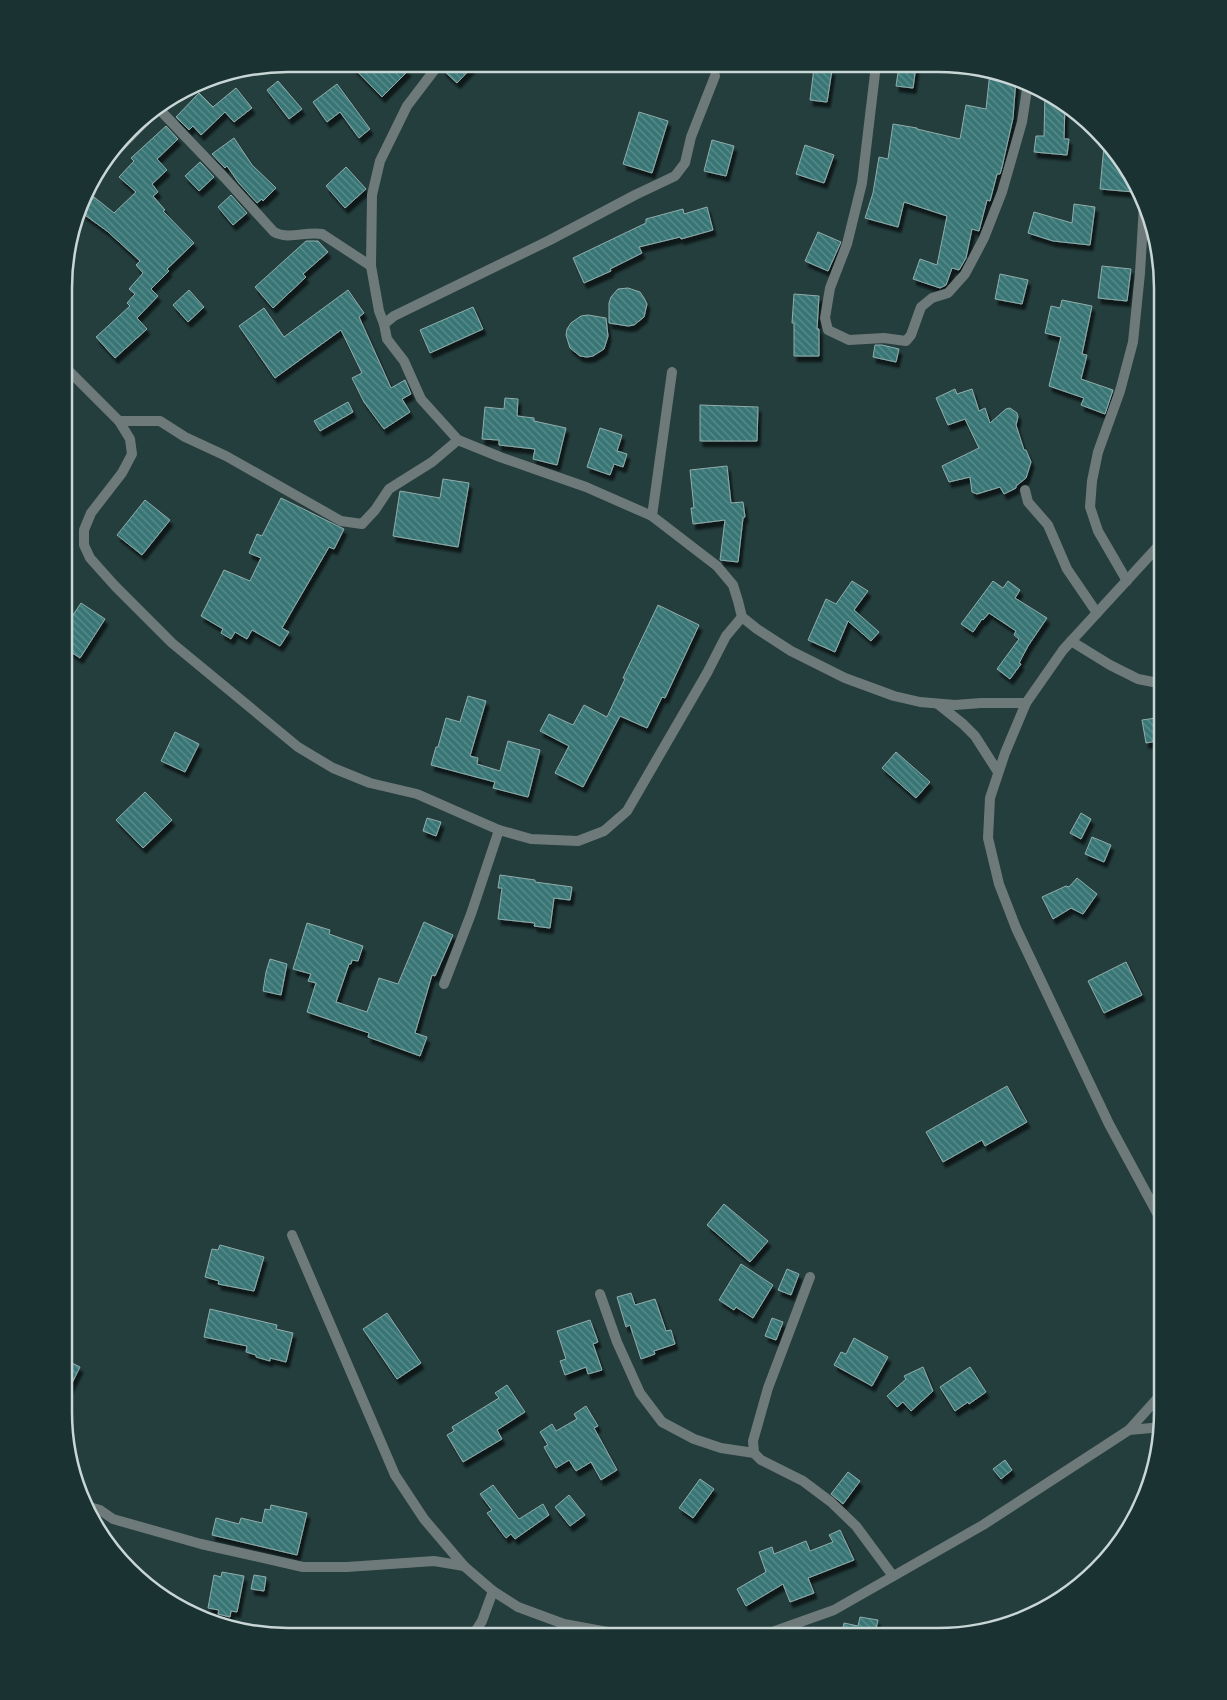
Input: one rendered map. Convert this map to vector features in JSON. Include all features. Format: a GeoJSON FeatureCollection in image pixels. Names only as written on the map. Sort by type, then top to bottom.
{"type":"FeatureCollection","features":[{"type":"Feature","properties":{"kind":"street"},"geometry":{"type":"LineString","coordinates":[[433,72],[407,106],[380,161],[372,195],[371,266],[379,312],[387,339],[404,361],[421,399],[458,440],[586,487],[652,516],[717,566],[733,585],[742,617],[757,630],[791,651],[845,678],[894,696],[920,702],[955,705],[981,703],[1026,704]]}},
{"type":"Feature","properties":{"kind":"street"},"geometry":{"type":"LineString","coordinates":[[875,72],[862,183],[847,244],[830,288],[825,318],[828,330],[849,340],[884,338],[906,341],[911,335],[921,307],[932,298],[948,293],[965,274],[984,238],[1002,192],[1022,122],[1027,92]]}},
{"type":"Feature","properties":{"kind":"street"},"geometry":{"type":"LineString","coordinates":[[384,324],[394,316],[550,240],[675,176],[685,164],[691,137],[715,76]]}},
{"type":"Feature","properties":{"kind":"street"},"geometry":{"type":"LineString","coordinates":[[163,113],[274,232],[286,236],[313,232],[322,234],[371,266]]}},
{"type":"Feature","properties":{"kind":"street"},"geometry":{"type":"LineString","coordinates":[[1127,581],[1098,531],[1090,507],[1092,480],[1098,452],[1120,391],[1133,342],[1143,219]]}},
{"type":"Feature","properties":{"kind":"street"},"geometry":{"type":"LineString","coordinates":[[652,516],[672,372]]}},
{"type":"Feature","properties":{"kind":"street"},"geometry":{"type":"LineString","coordinates":[[72,374],[119,421],[130,439],[132,454],[122,473],[91,513],[84,530],[84,545],[90,558],[115,586],[172,643],[298,747],[333,768],[370,783],[417,794],[499,830],[531,839],[578,841],[604,831],[628,811],[707,673],[726,636],[742,617]]}},
{"type":"Feature","properties":{"kind":"street"},"geometry":{"type":"LineString","coordinates":[[119,421],[160,421],[185,437],[226,456],[341,521],[362,524],[375,510],[389,489],[432,462],[458,440]]}},
{"type":"Feature","properties":{"kind":"street"},"geometry":{"type":"LineString","coordinates":[[1025,490],[1028,502],[1048,525],[1067,569],[1097,613]]}},
{"type":"Feature","properties":{"kind":"street"},"geometry":{"type":"LineString","coordinates":[[1154,551],[1063,650],[1026,704],[1005,753],[990,798],[988,838],[999,884],[1016,928],[1108,1124],[1154,1208]]}},
{"type":"Feature","properties":{"kind":"street"},"geometry":{"type":"LineString","coordinates":[[1072,641],[1110,665],[1138,679],[1154,682]]}},
{"type":"Feature","properties":{"kind":"street"},"geometry":{"type":"LineString","coordinates":[[938,704],[975,736],[998,772]]}},
{"type":"Feature","properties":{"kind":"street"},"geometry":{"type":"LineString","coordinates":[[444,984],[471,914],[499,830]]}},
{"type":"Feature","properties":{"kind":"street"},"geometry":{"type":"LineString","coordinates":[[292,1234],[395,1475],[424,1519],[464,1566],[493,1591],[518,1606],[564,1624],[586,1628]]}},
{"type":"Feature","properties":{"kind":"street"},"geometry":{"type":"LineString","coordinates":[[754,1453],[753,1441],[768,1388],[810,1277]]}},
{"type":"Feature","properties":{"kind":"street"},"geometry":{"type":"LineString","coordinates":[[600,1294],[617,1342],[640,1393],[662,1422],[694,1439],[721,1448],[754,1453],[761,1460],[803,1481],[832,1502],[856,1526],[892,1576]]}},
{"type":"Feature","properties":{"kind":"street"},"geometry":{"type":"LineString","coordinates":[[783,1628],[834,1610],[983,1525],[1129,1430],[1154,1402]]}},
{"type":"Feature","properties":{"kind":"street"},"geometry":{"type":"LineString","coordinates":[[1129,1430],[1154,1428]]}},
{"type":"Feature","properties":{"kind":"street"},"geometry":{"type":"LineString","coordinates":[[96,1509],[113,1519],[201,1544],[303,1567],[347,1567],[434,1561],[464,1566]]}},
{"type":"Feature","properties":{"kind":"street"},"geometry":{"type":"LineString","coordinates":[[478,1628],[493,1591]]}},
{"type":"Feature","properties":{"kind":"building"},"geometry":{"type":"Polygon","coordinates":[[[358,72],[407,72],[382,97],[358,72]]]}},
{"type":"Feature","properties":{"kind":"building"},"geometry":{"type":"Polygon","coordinates":[[[445,72],[467,72],[457,83],[445,72]]]}},
{"type":"Feature","properties":{"kind":"building"},"geometry":{"type":"Polygon","coordinates":[[[814,72],[832,72],[827,102],[810,100],[814,72]]]}},
{"type":"Feature","properties":{"kind":"building"},"geometry":{"type":"Polygon","coordinates":[[[898,72],[915,72],[913,88],[896,86],[898,72]]]}},
{"type":"Feature","properties":{"kind":"building"},"geometry":{"type":"Polygon","coordinates":[[[989,79],[1015,87],[1013,118],[1002,167],[1000,174],[997,174],[990,201],[987,200],[979,231],[972,229],[966,258],[959,270],[952,268],[946,285],[940,288],[913,279],[920,259],[937,265],[947,216],[904,202],[898,227],[865,218],[873,193],[879,157],[888,159],[893,124],[960,139],[966,105],[986,109],[989,79]]]}},
{"type":"Feature","properties":{"kind":"building"},"geometry":{"type":"Polygon","coordinates":[[[278,81],[302,109],[289,119],[267,90],[278,81]]]}},
{"type":"Feature","properties":{"kind":"building"},"geometry":{"type":"Polygon","coordinates":[[[337,84],[370,129],[359,138],[340,112],[327,122],[313,102],[337,84]]]}},
{"type":"Feature","properties":{"kind":"building"},"geometry":{"type":"Polygon","coordinates":[[[236,88],[252,108],[234,122],[225,112],[201,135],[193,126],[189,130],[176,117],[199,93],[213,107],[236,88]]]}},
{"type":"Feature","properties":{"kind":"building"},"geometry":{"type":"Polygon","coordinates":[[[1045,100],[1065,113],[1064,139],[1069,139],[1067,155],[1034,152],[1036,136],[1044,136],[1045,100]]]}},
{"type":"Feature","properties":{"kind":"building"},"geometry":{"type":"Polygon","coordinates":[[[639,112],[668,121],[652,173],[623,164],[639,112]]]}},
{"type":"Feature","properties":{"kind":"building"},"geometry":{"type":"Polygon","coordinates":[[[166,126],[178,139],[157,159],[167,170],[152,184],[158,192],[153,196],[165,210],[163,211],[194,243],[167,269],[169,271],[151,289],[158,296],[137,318],[147,329],[115,358],[96,337],[130,306],[127,303],[135,294],[129,289],[143,273],[136,265],[140,261],[107,231],[85,215],[94,197],[114,213],[136,192],[119,177],[134,161],[131,158],[166,126]]]}},
{"type":"Feature","properties":{"kind":"building"},"geometry":{"type":"Polygon","coordinates":[[[234,138],[252,165],[276,188],[263,201],[262,199],[257,203],[238,182],[227,166],[225,168],[212,154],[234,138]]]}},
{"type":"Feature","properties":{"kind":"building"},"geometry":{"type":"Polygon","coordinates":[[[712,140],[734,146],[726,176],[704,171],[712,140]]]}},
{"type":"Feature","properties":{"kind":"building"},"geometry":{"type":"Polygon","coordinates":[[[805,145],[834,155],[824,183],[796,174],[805,145]]]}},
{"type":"Feature","properties":{"kind":"building"},"geometry":{"type":"Polygon","coordinates":[[[1104,149],[1131,192],[1100,189],[1104,149]]]}},
{"type":"Feature","properties":{"kind":"building"},"geometry":{"type":"Polygon","coordinates":[[[200,162],[214,177],[199,191],[185,176],[200,162]]]}},
{"type":"Feature","properties":{"kind":"building"},"geometry":{"type":"Polygon","coordinates":[[[346,167],[366,189],[345,208],[326,186],[346,167]]]}},
{"type":"Feature","properties":{"kind":"building"},"geometry":{"type":"Polygon","coordinates":[[[231,195],[247,213],[233,225],[218,207],[231,195]]]}},
{"type":"Feature","properties":{"kind":"building"},"geometry":{"type":"Polygon","coordinates":[[[1074,204],[1095,207],[1090,245],[1053,241],[1028,233],[1034,212],[1072,223],[1074,204]]]}},
{"type":"Feature","properties":{"kind":"building"},"geometry":{"type":"Polygon","coordinates":[[[707,207],[713,230],[681,239],[680,237],[639,247],[642,253],[610,269],[611,271],[584,283],[573,258],[646,223],[646,219],[683,209],[684,214],[707,207]]]}},
{"type":"Feature","properties":{"kind":"building"},"geometry":{"type":"Polygon","coordinates":[[[818,232],[841,242],[828,271],[805,261],[818,232]]]}},
{"type":"Feature","properties":{"kind":"building"},"geometry":{"type":"Polygon","coordinates":[[[306,241],[318,241],[328,252],[303,274],[306,277],[273,308],[255,287],[306,241]]]}},
{"type":"Feature","properties":{"kind":"building"},"geometry":{"type":"Polygon","coordinates":[[[1102,266],[1131,269],[1127,301],[1098,298],[1102,266]]]}},
{"type":"Feature","properties":{"kind":"building"},"geometry":{"type":"Polygon","coordinates":[[[1000,274],[1028,280],[1022,304],[995,299],[1000,274]]]}},
{"type":"Feature","properties":{"kind":"building"},"geometry":{"type":"Polygon","coordinates":[[[628,288],[640,292],[644,298],[647,304],[644,317],[634,325],[609,323],[609,303],[611,297],[618,289],[628,288]]]}},
{"type":"Feature","properties":{"kind":"building"},"geometry":{"type":"Polygon","coordinates":[[[189,290],[204,307],[188,322],[173,305],[189,290]]]}},
{"type":"Feature","properties":{"kind":"building"},"geometry":{"type":"Polygon","coordinates":[[[348,290],[364,313],[359,317],[391,388],[405,380],[411,394],[402,399],[410,412],[384,429],[364,402],[352,378],[362,373],[341,330],[275,378],[239,326],[264,308],[284,337],[348,290]]]}},
{"type":"Feature","properties":{"kind":"building"},"geometry":{"type":"Polygon","coordinates":[[[794,294],[819,296],[817,329],[819,329],[819,356],[794,356],[794,323],[792,323],[794,294]]]}},
{"type":"Feature","properties":{"kind":"building"},"geometry":{"type":"Polygon","coordinates":[[[1062,300],[1092,306],[1082,354],[1087,355],[1081,379],[1113,390],[1105,414],[1081,405],[1084,398],[1049,386],[1061,337],[1045,333],[1051,306],[1060,308],[1062,300]]]}},
{"type":"Feature","properties":{"kind":"building"},"geometry":{"type":"Polygon","coordinates":[[[473,307],[483,329],[430,353],[420,330],[473,307]]]}},
{"type":"Feature","properties":{"kind":"building"},"geometry":{"type":"Polygon","coordinates":[[[588,315],[606,318],[608,336],[604,349],[593,356],[587,357],[580,356],[570,348],[566,335],[571,323],[581,316],[588,315]]]}},
{"type":"Feature","properties":{"kind":"building"},"geometry":{"type":"Polygon","coordinates":[[[875,345],[899,349],[896,362],[873,357],[875,345]]]}},
{"type":"Feature","properties":{"kind":"building"},"geometry":{"type":"Polygon","coordinates":[[[955,389],[957,394],[972,389],[979,411],[985,408],[990,423],[1006,409],[1010,408],[1017,413],[1016,425],[1024,450],[1026,450],[1031,462],[1026,478],[1016,488],[1004,494],[1000,487],[977,494],[972,492],[970,477],[949,482],[942,466],[979,448],[965,419],[948,425],[936,398],[955,389]]]}},
{"type":"Feature","properties":{"kind":"building"},"geometry":{"type":"Polygon","coordinates":[[[505,398],[518,399],[517,416],[534,418],[534,421],[566,428],[557,465],[533,459],[535,449],[499,445],[499,440],[482,439],[485,407],[504,409],[505,398]]]}},
{"type":"Feature","properties":{"kind":"building"},"geometry":{"type":"Polygon","coordinates":[[[348,402],[353,412],[320,431],[314,421],[348,402]]]}},
{"type":"Feature","properties":{"kind":"building"},"geometry":{"type":"Polygon","coordinates":[[[700,405],[758,407],[757,441],[700,441],[700,405]]]}},
{"type":"Feature","properties":{"kind":"building"},"geometry":{"type":"Polygon","coordinates":[[[600,428],[622,435],[617,451],[627,454],[623,467],[614,464],[610,475],[587,467],[600,428]]]}},
{"type":"Feature","properties":{"kind":"building"},"geometry":{"type":"Polygon","coordinates":[[[727,466],[731,503],[743,502],[745,517],[743,518],[738,562],[720,560],[725,520],[693,524],[691,508],[694,508],[690,470],[727,466]]]}},
{"type":"Feature","properties":{"kind":"building"},"geometry":{"type":"Polygon","coordinates":[[[443,479],[469,483],[458,547],[393,536],[400,491],[440,498],[443,479]]]}},
{"type":"Feature","properties":{"kind":"building"},"geometry":{"type":"Polygon","coordinates":[[[281,498],[344,529],[334,549],[329,547],[282,628],[289,632],[280,646],[252,630],[247,639],[235,632],[231,639],[221,633],[223,629],[201,616],[224,570],[250,581],[261,558],[249,553],[257,534],[262,536],[281,498]]]}},
{"type":"Feature","properties":{"kind":"building"},"geometry":{"type":"Polygon","coordinates":[[[145,500],[170,520],[142,555],[117,535],[145,500]]]}},
{"type":"Feature","properties":{"kind":"building"},"geometry":{"type":"Polygon","coordinates":[[[852,581],[868,591],[854,610],[879,632],[871,641],[848,621],[835,652],[808,640],[826,599],[836,604],[852,581]]]}},
{"type":"Feature","properties":{"kind":"building"},"geometry":{"type":"Polygon","coordinates":[[[993,581],[1003,588],[1008,581],[1020,590],[1015,598],[1047,618],[1028,646],[1019,663],[1021,664],[1010,679],[997,669],[1019,639],[1014,635],[1016,631],[989,613],[973,632],[961,624],[993,581]]]}},
{"type":"Feature","properties":{"kind":"building"},"geometry":{"type":"Polygon","coordinates":[[[81,603],[105,619],[80,658],[72,653],[72,616],[81,603]]]}},
{"type":"Feature","properties":{"kind":"building"},"geometry":{"type":"Polygon","coordinates":[[[658,605],[699,625],[665,698],[662,697],[647,728],[620,716],[583,787],[555,773],[569,746],[540,731],[549,714],[573,725],[584,705],[607,717],[625,679],[623,678],[658,605]]]}},
{"type":"Feature","properties":{"kind":"building"},"geometry":{"type":"Polygon","coordinates":[[[468,696],[486,701],[470,756],[478,758],[477,764],[500,771],[508,741],[540,750],[528,797],[493,788],[495,782],[431,765],[446,718],[460,722],[468,696]]]}},
{"type":"Feature","properties":{"kind":"building"},"geometry":{"type":"Polygon","coordinates":[[[1154,718],[1154,742],[1146,743],[1142,720],[1154,718]]]}},
{"type":"Feature","properties":{"kind":"building"},"geometry":{"type":"Polygon","coordinates":[[[175,732],[199,744],[185,772],[161,761],[175,732]]]}},
{"type":"Feature","properties":{"kind":"building"},"geometry":{"type":"Polygon","coordinates":[[[896,752],[930,782],[916,798],[882,768],[896,752]]]}},
{"type":"Feature","properties":{"kind":"building"},"geometry":{"type":"Polygon","coordinates":[[[145,792],[172,820],[143,848],[116,820],[145,792]]]}},
{"type":"Feature","properties":{"kind":"building"},"geometry":{"type":"Polygon","coordinates":[[[1081,813],[1091,819],[1081,839],[1070,833],[1081,813]]]}},
{"type":"Feature","properties":{"kind":"building"},"geometry":{"type":"Polygon","coordinates":[[[427,818],[441,822],[436,836],[423,831],[427,818]]]}},
{"type":"Feature","properties":{"kind":"building"},"geometry":{"type":"Polygon","coordinates":[[[1092,837],[1111,845],[1104,862],[1085,854],[1092,837]]]}},
{"type":"Feature","properties":{"kind":"building"},"geometry":{"type":"Polygon","coordinates":[[[500,875],[572,887],[570,900],[554,898],[550,928],[534,926],[535,923],[498,919],[502,888],[498,888],[500,875]]]}},
{"type":"Feature","properties":{"kind":"building"},"geometry":{"type":"Polygon","coordinates":[[[1077,878],[1097,894],[1083,914],[1071,908],[1053,919],[1042,897],[1066,886],[1069,887],[1077,878]]]}},
{"type":"Feature","properties":{"kind":"building"},"geometry":{"type":"Polygon","coordinates":[[[424,922],[453,935],[435,976],[432,975],[415,1033],[427,1037],[420,1056],[368,1037],[369,1033],[307,1012],[316,983],[308,981],[311,974],[293,969],[307,923],[330,930],[329,934],[363,946],[358,961],[352,960],[351,964],[349,964],[336,1002],[367,1012],[379,978],[398,984],[424,922]]]}},
{"type":"Feature","properties":{"kind":"building"},"geometry":{"type":"Polygon","coordinates":[[[270,959],[287,964],[281,995],[263,991],[270,959]]]}},
{"type":"Feature","properties":{"kind":"building"},"geometry":{"type":"Polygon","coordinates":[[[1126,962],[1142,995],[1104,1013],[1088,981],[1126,962]]]}},
{"type":"Feature","properties":{"kind":"building"},"geometry":{"type":"Polygon","coordinates":[[[1007,1086],[1027,1122],[985,1146],[982,1140],[943,1162],[926,1132],[1007,1086]]]}},
{"type":"Feature","properties":{"kind":"building"},"geometry":{"type":"Polygon","coordinates":[[[724,1204],[768,1241],[750,1262],[707,1225],[724,1204]]]}},
{"type":"Feature","properties":{"kind":"building"},"geometry":{"type":"Polygon","coordinates":[[[220,1245],[264,1257],[254,1291],[218,1284],[219,1281],[205,1277],[212,1249],[218,1250],[220,1245]]]}},
{"type":"Feature","properties":{"kind":"building"},"geometry":{"type":"Polygon","coordinates":[[[741,1264],[773,1285],[753,1318],[736,1307],[734,1310],[719,1300],[741,1264]]]}},
{"type":"Feature","properties":{"kind":"building"},"geometry":{"type":"Polygon","coordinates":[[[787,1269],[799,1274],[791,1295],[778,1290],[787,1269]]]}},
{"type":"Feature","properties":{"kind":"building"},"geometry":{"type":"Polygon","coordinates":[[[631,1293],[635,1305],[655,1299],[666,1331],[671,1330],[675,1344],[654,1351],[655,1354],[641,1359],[630,1325],[626,1327],[617,1297],[631,1293]]]}},
{"type":"Feature","properties":{"kind":"building"},"geometry":{"type":"Polygon","coordinates":[[[210,1309],[277,1325],[276,1329],[293,1333],[286,1362],[270,1358],[270,1361],[256,1357],[256,1355],[246,1352],[247,1346],[204,1337],[210,1309]]]}},
{"type":"Feature","properties":{"kind":"building"},"geometry":{"type":"Polygon","coordinates":[[[387,1313],[421,1363],[397,1379],[363,1329],[387,1313]]]}},
{"type":"Feature","properties":{"kind":"building"},"geometry":{"type":"Polygon","coordinates":[[[772,1318],[783,1322],[776,1340],[765,1336],[772,1318]]]}},
{"type":"Feature","properties":{"kind":"building"},"geometry":{"type":"Polygon","coordinates":[[[590,1320],[598,1342],[593,1344],[602,1370],[588,1374],[586,1367],[565,1375],[560,1361],[566,1359],[557,1331],[590,1320]]]}},
{"type":"Feature","properties":{"kind":"building"},"geometry":{"type":"Polygon","coordinates":[[[854,1338],[888,1357],[872,1386],[834,1365],[841,1352],[846,1354],[854,1338]]]}},
{"type":"Feature","properties":{"kind":"building"},"geometry":{"type":"Polygon","coordinates":[[[72,1363],[80,1367],[72,1383],[72,1363]]]}},
{"type":"Feature","properties":{"kind":"building"},"geometry":{"type":"Polygon","coordinates":[[[923,1367],[933,1391],[911,1411],[903,1402],[897,1407],[887,1396],[906,1379],[904,1376],[923,1367]]]}},
{"type":"Feature","properties":{"kind":"building"},"geometry":{"type":"Polygon","coordinates":[[[970,1367],[986,1392],[955,1411],[940,1387],[970,1367]]]}},
{"type":"Feature","properties":{"kind":"building"},"geometry":{"type":"Polygon","coordinates":[[[507,1385],[525,1412],[497,1430],[502,1439],[463,1462],[447,1435],[454,1431],[452,1427],[499,1398],[495,1393],[507,1385]]]}},
{"type":"Feature","properties":{"kind":"building"},"geometry":{"type":"Polygon","coordinates":[[[586,1406],[598,1426],[594,1428],[617,1470],[601,1480],[591,1462],[576,1471],[569,1460],[556,1468],[544,1447],[548,1445],[540,1432],[552,1424],[556,1431],[577,1419],[574,1414],[586,1406]]]}},
{"type":"Feature","properties":{"kind":"building"},"geometry":{"type":"Polygon","coordinates":[[[1005,1460],[1012,1470],[1001,1479],[993,1469],[1005,1460]]]}},
{"type":"Feature","properties":{"kind":"building"},"geometry":{"type":"Polygon","coordinates":[[[848,1472],[860,1481],[843,1504],[831,1494],[848,1472]]]}},
{"type":"Feature","properties":{"kind":"building"},"geometry":{"type":"Polygon","coordinates":[[[700,1479],[714,1489],[693,1518],[679,1508],[700,1479]]]}},
{"type":"Feature","properties":{"kind":"building"},"geometry":{"type":"Polygon","coordinates":[[[493,1485],[519,1519],[543,1504],[549,1515],[515,1539],[511,1534],[506,1538],[487,1513],[492,1510],[480,1494],[493,1485]]]}},
{"type":"Feature","properties":{"kind":"building"},"geometry":{"type":"Polygon","coordinates":[[[569,1495],[585,1515],[570,1526],[555,1507],[569,1495]]]}},
{"type":"Feature","properties":{"kind":"building"},"geometry":{"type":"Polygon","coordinates":[[[271,1505],[307,1513],[297,1555],[212,1535],[216,1518],[239,1524],[241,1518],[262,1523],[265,1509],[270,1510],[271,1505]]]}},
{"type":"Feature","properties":{"kind":"building"},"geometry":{"type":"Polygon","coordinates":[[[840,1530],[854,1560],[808,1578],[814,1593],[790,1602],[783,1584],[746,1606],[737,1589],[766,1572],[759,1552],[772,1547],[774,1554],[806,1541],[810,1551],[833,1542],[829,1535],[840,1530]]]}},
{"type":"Feature","properties":{"kind":"building"},"geometry":{"type":"Polygon","coordinates":[[[222,1572],[244,1576],[237,1612],[231,1611],[230,1617],[218,1614],[219,1610],[208,1608],[214,1575],[221,1577],[222,1572]]]}},
{"type":"Feature","properties":{"kind":"building"},"geometry":{"type":"Polygon","coordinates":[[[254,1575],[266,1577],[264,1591],[251,1589],[254,1575]]]}},
{"type":"Feature","properties":{"kind":"building"},"geometry":{"type":"Polygon","coordinates":[[[860,1617],[878,1620],[876,1628],[843,1628],[844,1623],[858,1626],[860,1617]]]}}]}
